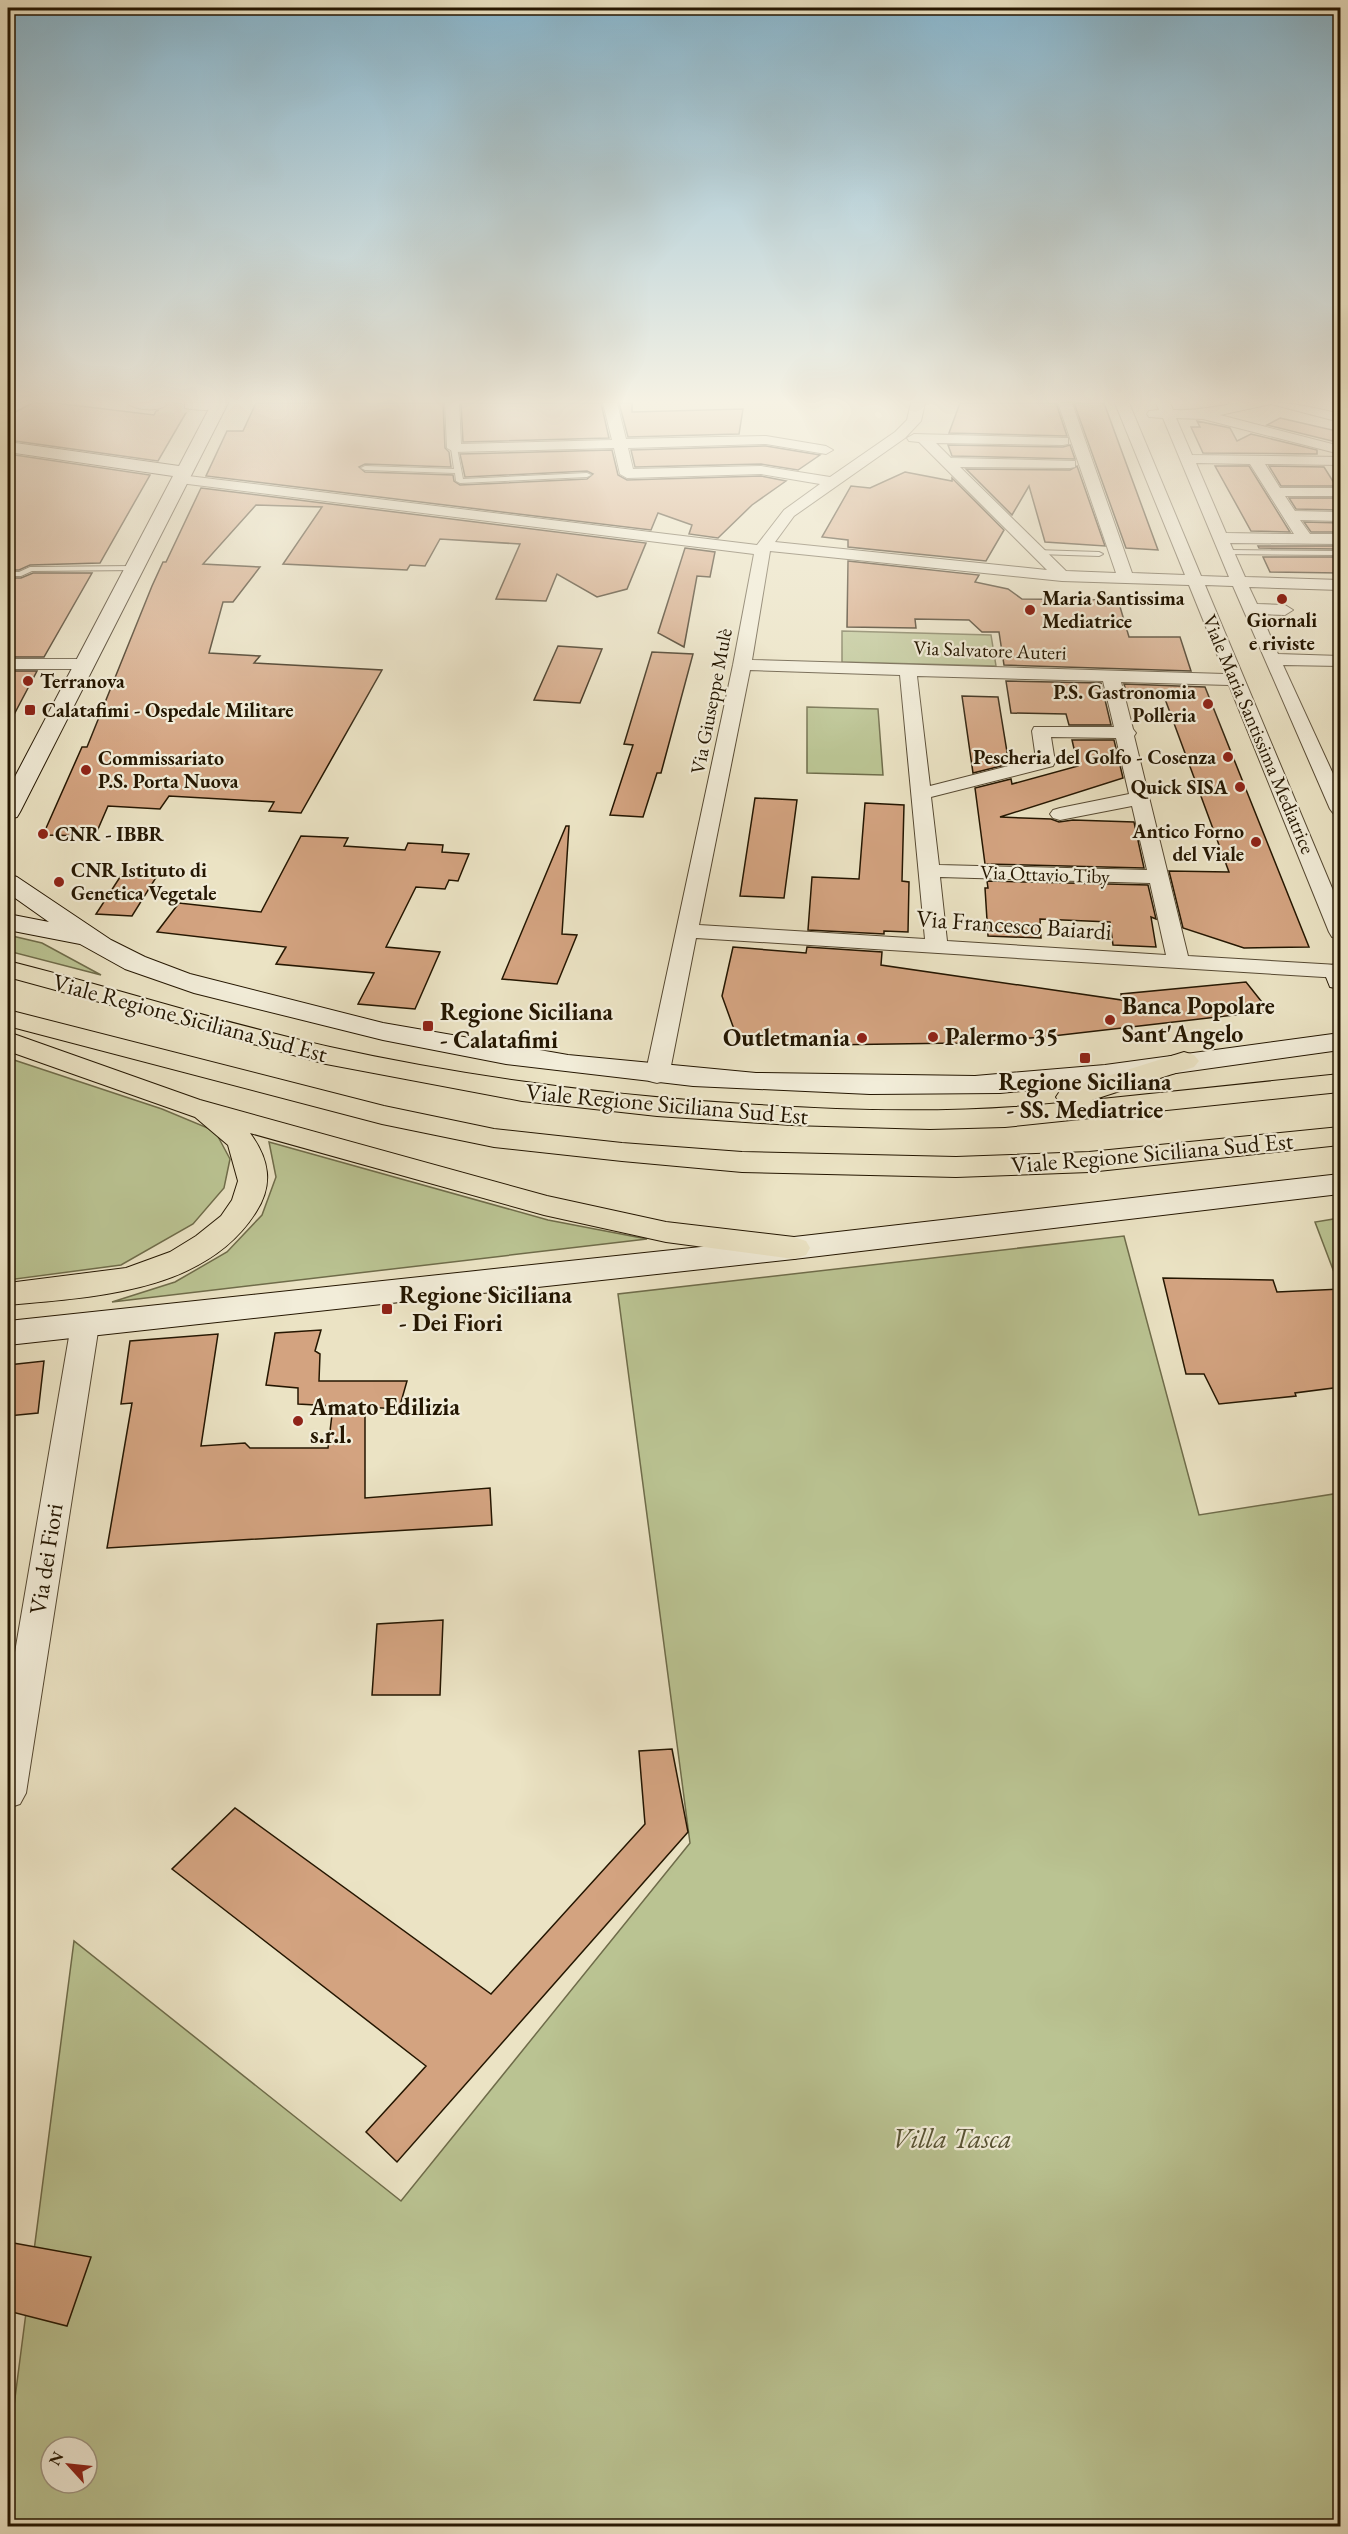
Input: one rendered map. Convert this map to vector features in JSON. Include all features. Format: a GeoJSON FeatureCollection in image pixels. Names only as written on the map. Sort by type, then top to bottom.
{"type":"FeatureCollection","features":[{"type":"Feature","properties":{"kind":"main road","name":"Viale Regione Siciliana Sud Est"},"geometry":{"type":"LineString","coordinates":[[8,969],[326,1055],[522,1092],[657,1107],[791,1116],[930,1120],[1005,1118],[1341,1083]]}},
{"type":"Feature","properties":{"kind":"main road","name":"Viale Regione Siciliana Sud Est"},"geometry":{"type":"LineString","coordinates":[[8,1018],[382,1115],[494,1138],[622,1152],[742,1162],[956,1167],[1089,1162],[1341,1136]]}},
{"type":"Feature","properties":{"kind":"main road"},"geometry":{"type":"LineString","coordinates":[[8,1041],[189,1106],[544,1205],[666,1233],[794,1248]]}},
{"type":"Feature","properties":{"kind":"main road"},"geometry":{"type":"LineString","coordinates":[[1005,1118],[1184,1061]]}},
{"type":"Feature","properties":{"kind":"main road"},"geometry":{"type":"LineString","coordinates":[[8,1294],[112,1284],[166,1269],[210,1244],[241,1214],[254,1181],[249,1151],[228,1126],[189,1106]]}},
{"type":"Feature","properties":{"kind":"street"},"geometry":{"type":"LineString","coordinates":[[8,812],[158,521]]}},
{"type":"Feature","properties":{"kind":"street"},"geometry":{"type":"LineString","coordinates":[[588,521],[764,546],[1062,576],[1341,585]]}},
{"type":"Feature","properties":{"kind":"street","name":"Via Giuseppe Mulè"},"geometry":{"type":"LineString","coordinates":[[657,1076],[742,665],[764,546],[783,521]]}},
{"type":"Feature","properties":{"kind":"street"},"geometry":{"type":"LineString","coordinates":[[1006,521],[1062,576]]}},
{"type":"Feature","properties":{"kind":"street"},"geometry":{"type":"LineString","coordinates":[[1106,521],[1126,579]]}},
{"type":"Feature","properties":{"kind":"street","name":"Viale Maria Santissima Mediatrice"},"geometry":{"type":"LineString","coordinates":[[1170,521],[1341,932]]}},
{"type":"Feature","properties":{"kind":"street","name":"Viale Maria Santissima Mediatrice"},"geometry":{"type":"LineString","coordinates":[[1215,521],[1272,659],[1341,809]]}},
{"type":"Feature","properties":{"kind":"street"},"geometry":{"type":"LineString","coordinates":[[1294,521],[1305,539]]}},
{"type":"Feature","properties":{"kind":"street"},"geometry":{"type":"LineString","coordinates":[[1092,533],[1107,579]]}},
{"type":"Feature","properties":{"kind":"street"},"geometry":{"type":"LineString","coordinates":[[1225,545],[1305,539],[1341,539]]}},
{"type":"Feature","properties":{"kind":"street"},"geometry":{"type":"LineString","coordinates":[[1252,609],[1284,610]]}},
{"type":"Feature","properties":{"kind":"street"},"geometry":{"type":"LineString","coordinates":[[1272,659],[1341,661]]}},
{"type":"Feature","properties":{"kind":"street"},"geometry":{"type":"LineString","coordinates":[[8,664],[84,663]]}},
{"type":"Feature","properties":{"kind":"street","name":"Via Salvatore Auteri"},"geometry":{"type":"LineString","coordinates":[[742,665],[1236,680]]}},
{"type":"Feature","properties":{"kind":"street"},"geometry":{"type":"LineString","coordinates":[[908,670],[937,947]]}},
{"type":"Feature","properties":{"kind":"street"},"geometry":{"type":"LineString","coordinates":[[1112,676],[1179,963]]}},
{"type":"Feature","properties":{"kind":"street"},"geometry":{"type":"LineString","coordinates":[[921,794],[1046,762],[1041,731],[1127,733]]}},
{"type":"Feature","properties":{"kind":"street"},"geometry":{"type":"LineString","coordinates":[[1060,814],[1141,798]]}},
{"type":"Feature","properties":{"kind":"street","name":"Via Ottavio Tiby"},"geometry":{"type":"LineString","coordinates":[[930,871],[1160,878]]}},
{"type":"Feature","properties":{"kind":"street","name":"Viale Regione Siciliana Sud Est"},"geometry":{"type":"LineString","coordinates":[[8,882],[89,938],[132,962],[170,975],[261,1002],[396,1036],[516,1059],[657,1076],[878,1086],[1023,1082],[1341,1042]]}},
{"type":"Feature","properties":{"kind":"street","name":"Viale Regione Siciliana Sud Est"},"geometry":{"type":"LineString","coordinates":[[8,922],[89,938]]}},
{"type":"Feature","properties":{"kind":"street","name":"Via Francesco Baiardi"},"geometry":{"type":"LineString","coordinates":[[687,931],[1340,974]]}},
{"type":"Feature","properties":{"kind":"street","name":"Viale Regione Siciliana Sud Est"},"geometry":{"type":"LineString","coordinates":[[8,1333],[794,1248],[1341,1184]]}},
{"type":"Feature","properties":{"kind":"street","name":"Via dei Fiori"},"geometry":{"type":"LineString","coordinates":[[8,1793],[85,1325]]}},
{"type":"Feature","properties":{"kind":"lane"},"geometry":{"type":"LineString","coordinates":[[1225,545],[1341,554]]}},
{"type":"Feature","properties":{"kind":"lane"},"geometry":{"type":"LineString","coordinates":[[1038,552],[1099,554]]}},
{"type":"Feature","properties":{"kind":"lane"},"geometry":{"type":"LineString","coordinates":[[8,574],[21,574],[30,569],[134,568]]}},
{"type":"Feature","properties":{"kind":"green space"},"geometry":{"type":"Polygon","coordinates":[[[842,631],[991,635],[996,666],[842,662],[842,631]]]}},
{"type":"Feature","properties":{"kind":"green space"},"geometry":{"type":"Polygon","coordinates":[[[807,707],[878,709],[883,775],[807,773],[807,707]]]}},
{"type":"Feature","properties":{"kind":"green space"},"geometry":{"type":"Polygon","coordinates":[[[8,935],[42,943],[101,975],[8,951],[8,935]]]}},
{"type":"Feature","properties":{"kind":"green space"},"geometry":{"type":"Polygon","coordinates":[[[8,1058],[162,1109],[215,1131],[230,1159],[224,1188],[193,1224],[121,1265],[8,1280],[8,1058]]]}},
{"type":"Feature","properties":{"kind":"green space"},"geometry":{"type":"Polygon","coordinates":[[[269,1142],[548,1220],[647,1239],[112,1302],[175,1282],[227,1252],[262,1215],[276,1177],[269,1142]]]}},
{"type":"Feature","properties":{"kind":"green space"},"geometry":{"type":"Polygon","coordinates":[[[1340,1218],[1340,1288],[1315,1222],[1340,1218]]]}},
{"type":"Feature","properties":{"kind":"green space","name":"Villa Tasca"},"geometry":{"type":"Polygon","coordinates":[[[1124,1236],[1199,1515],[1340,1493],[1340,2526],[8,2526],[8,2452],[74,1941],[401,2201],[690,1843],[618,1294],[1124,1236]]]}},
{"type":"Feature","properties":{"kind":"building"},"geometry":{"type":"Polygon","coordinates":[[[8,521],[124,521],[100,563],[30,565],[19,570],[8,570],[8,521]]]}},
{"type":"Feature","properties":{"kind":"building"},"geometry":{"type":"Polygon","coordinates":[[[185,521],[241,521],[203,564],[260,567],[233,602],[223,602],[209,653],[260,656],[254,663],[382,670],[301,813],[269,811],[274,802],[169,796],[160,809],[108,806],[95,836],[43,835],[82,747],[87,747],[152,586],[163,562],[166,562],[185,521]]]}},
{"type":"Feature","properties":{"kind":"building"},"geometry":{"type":"Polygon","coordinates":[[[312,521],[470,521],[646,543],[627,589],[597,597],[557,574],[546,601],[496,599],[520,544],[440,539],[425,566],[410,565],[407,570],[283,564],[312,521]]]}},
{"type":"Feature","properties":{"kind":"building"},"geometry":{"type":"Polygon","coordinates":[[[579,521],[655,521],[651,530],[579,521]]]}},
{"type":"Feature","properties":{"kind":"building"},"geometry":{"type":"Polygon","coordinates":[[[681,521],[735,521],[718,538],[689,534],[692,525],[681,521]]]}},
{"type":"Feature","properties":{"kind":"building"},"geometry":{"type":"Polygon","coordinates":[[[831,521],[995,521],[1004,530],[986,561],[848,547],[848,540],[822,537],[831,521]]]}},
{"type":"Feature","properties":{"kind":"building"},"geometry":{"type":"Polygon","coordinates":[[[1039,521],[1096,521],[1105,546],[1045,542],[1039,521]]]}},
{"type":"Feature","properties":{"kind":"building"},"geometry":{"type":"Polygon","coordinates":[[[1116,521],[1147,521],[1158,550],[1126,548],[1116,521]]]}},
{"type":"Feature","properties":{"kind":"building"},"geometry":{"type":"Polygon","coordinates":[[[1246,521],[1283,521],[1290,532],[1251,531],[1246,521]]]}},
{"type":"Feature","properties":{"kind":"building"},"geometry":{"type":"Polygon","coordinates":[[[1304,522],[1341,523],[1341,532],[1311,532],[1304,522]]]}},
{"type":"Feature","properties":{"kind":"building"},"geometry":{"type":"Polygon","coordinates":[[[1258,546],[1341,546],[1341,549],[1259,548],[1258,546]]]}},
{"type":"Feature","properties":{"kind":"building"},"geometry":{"type":"Polygon","coordinates":[[[685,548],[715,552],[710,577],[697,576],[684,647],[658,633],[685,548]]]}},
{"type":"Feature","properties":{"kind":"building"},"geometry":{"type":"Polygon","coordinates":[[[1263,557],[1341,557],[1341,573],[1270,572],[1263,557]]]}},
{"type":"Feature","properties":{"kind":"building"},"geometry":{"type":"Polygon","coordinates":[[[848,561],[979,575],[975,582],[1008,589],[1022,599],[1118,600],[1129,637],[1180,637],[1191,671],[1004,665],[999,632],[982,632],[969,620],[915,619],[916,628],[847,627],[848,561]]]}},
{"type":"Feature","properties":{"kind":"building"},"geometry":{"type":"Polygon","coordinates":[[[33,573],[92,573],[44,657],[8,657],[8,578],[21,578],[33,573]]]}},
{"type":"Feature","properties":{"kind":"building"},"geometry":{"type":"Polygon","coordinates":[[[558,646],[602,649],[580,703],[534,700],[558,646]]]}},
{"type":"Feature","properties":{"kind":"building"},"geometry":{"type":"Polygon","coordinates":[[[652,652],[693,654],[661,773],[657,773],[643,817],[610,815],[633,745],[624,744],[652,652]]]}},
{"type":"Feature","properties":{"kind":"building"},"geometry":{"type":"Polygon","coordinates":[[[8,671],[37,671],[8,726],[8,671]]]}},
{"type":"Feature","properties":{"kind":"building"},"geometry":{"type":"Polygon","coordinates":[[[1006,681],[1101,683],[1111,725],[1069,725],[1066,714],[1011,713],[1006,681]]]}},
{"type":"Feature","properties":{"kind":"building"},"geometry":{"type":"Polygon","coordinates":[[[1124,684],[1205,687],[1309,947],[1244,948],[1183,928],[1169,871],[1229,872],[1165,699],[1128,698],[1124,684]]]}},
{"type":"Feature","properties":{"kind":"building"},"geometry":{"type":"Polygon","coordinates":[[[962,696],[998,697],[1009,764],[973,773],[962,696]]]}},
{"type":"Feature","properties":{"kind":"building"},"geometry":{"type":"Polygon","coordinates":[[[1072,740],[1114,740],[1123,778],[1000,817],[1051,819],[1059,822],[1073,820],[1134,822],[1144,868],[985,864],[975,788],[1011,779],[1012,784],[1078,766],[1072,740]]]}},
{"type":"Feature","properties":{"kind":"building"},"geometry":{"type":"Polygon","coordinates":[[[755,798],[797,800],[784,898],[740,896],[755,798]]]}},
{"type":"Feature","properties":{"kind":"building"},"geometry":{"type":"Polygon","coordinates":[[[865,803],[904,805],[902,881],[909,882],[908,932],[884,931],[884,934],[808,930],[812,877],[859,879],[865,803]]]}},
{"type":"Feature","properties":{"kind":"building"},"geometry":{"type":"Polygon","coordinates":[[[566,826],[569,826],[562,934],[577,935],[557,984],[502,979],[566,826]]]}},
{"type":"Feature","properties":{"kind":"building"},"geometry":{"type":"Polygon","coordinates":[[[301,836],[348,838],[344,846],[405,850],[408,843],[443,845],[442,852],[469,854],[458,881],[449,880],[445,889],[416,887],[386,947],[440,952],[415,1009],[358,1004],[374,973],[276,964],[286,947],[157,932],[179,903],[261,912],[301,836]]]}},
{"type":"Feature","properties":{"kind":"building"},"geometry":{"type":"Polygon","coordinates":[[[122,874],[157,876],[132,916],[96,914],[122,874]]]}},
{"type":"Feature","properties":{"kind":"building"},"geometry":{"type":"Polygon","coordinates":[[[987,881],[1148,885],[1156,919],[1151,917],[1156,947],[1113,945],[1110,922],[1040,919],[1041,938],[988,936],[985,888],[988,888],[987,881]]]}},
{"type":"Feature","properties":{"kind":"building"},"geometry":{"type":"Polygon","coordinates":[[[733,947],[806,953],[807,947],[882,952],[881,965],[1122,1000],[1121,994],[1246,982],[1269,1011],[1044,1037],[959,1043],[825,1045],[739,1043],[722,996],[733,947]]]}},
{"type":"Feature","properties":{"kind":"building"},"geometry":{"type":"Polygon","coordinates":[[[1163,1278],[1273,1280],[1277,1292],[1341,1289],[1341,1387],[1295,1393],[1296,1396],[1219,1404],[1204,1374],[1186,1374],[1163,1278]]]}},
{"type":"Feature","properties":{"kind":"building"},"geometry":{"type":"Polygon","coordinates":[[[321,1330],[315,1351],[320,1354],[319,1381],[407,1381],[399,1409],[365,1407],[365,1498],[490,1488],[492,1525],[107,1548],[132,1403],[121,1404],[130,1341],[218,1334],[201,1446],[245,1443],[250,1448],[328,1448],[333,1406],[298,1404],[298,1388],[266,1385],[275,1333],[321,1330]]]}},
{"type":"Feature","properties":{"kind":"building"},"geometry":{"type":"Polygon","coordinates":[[[44,1361],[38,1413],[8,1416],[8,1365],[44,1361]]]}},
{"type":"Feature","properties":{"kind":"building"},"geometry":{"type":"Polygon","coordinates":[[[443,1620],[440,1695],[372,1695],[377,1624],[443,1620]]]}},
{"type":"Feature","properties":{"kind":"building"},"geometry":{"type":"Polygon","coordinates":[[[672,1749],[688,1832],[397,2162],[366,2132],[426,2066],[172,1869],[235,1808],[491,1994],[645,1824],[639,1751],[672,1749]]]}},
{"type":"Feature","properties":{"kind":"building"},"geometry":{"type":"Polygon","coordinates":[[[8,2242],[91,2257],[67,2326],[8,2311],[8,2242]]]}},
{"type":"Feature","properties":{"kind":"place","name":"Giornali e riviste"},"geometry":{"type":"Point","coordinates":[1282,599]}},
{"type":"Feature","properties":{"kind":"place","name":"Maria Santissima Mediatrice"},"geometry":{"type":"Point","coordinates":[1030,610]}},
{"type":"Feature","properties":{"kind":"place","name":"Terranova"},"geometry":{"type":"Point","coordinates":[28,681]}},
{"type":"Feature","properties":{"kind":"place","name":"P.S. Gastronomia Polleria"},"geometry":{"type":"Point","coordinates":[1208,704]}},
{"type":"Feature","properties":{"kind":"place","name":"Calatafimi - Ospedale Militare"},"geometry":{"type":"Point","coordinates":[30,710]}},
{"type":"Feature","properties":{"kind":"place","name":"Pescheria del Golfo - Cosenza"},"geometry":{"type":"Point","coordinates":[1228,757]}},
{"type":"Feature","properties":{"kind":"place","name":"Commissariato P.S. Porta Nuova"},"geometry":{"type":"Point","coordinates":[86,770]}},
{"type":"Feature","properties":{"kind":"place","name":"Quick SISA"},"geometry":{"type":"Point","coordinates":[1240,787]}},
{"type":"Feature","properties":{"kind":"place","name":"CNR - IBBR"},"geometry":{"type":"Point","coordinates":[43,834]}},
{"type":"Feature","properties":{"kind":"place","name":"Antico Forno del Viale"},"geometry":{"type":"Point","coordinates":[1256,842]}},
{"type":"Feature","properties":{"kind":"place","name":"CNR Istituto di Genetica Vegetale"},"geometry":{"type":"Point","coordinates":[59,882]}},
{"type":"Feature","properties":{"kind":"place","name":"Banca Popolare Sant'Angelo"},"geometry":{"type":"Point","coordinates":[1110,1020]}},
{"type":"Feature","properties":{"kind":"place","name":"Regione Siciliana - Calatafimi"},"geometry":{"type":"Point","coordinates":[428,1026]}},
{"type":"Feature","properties":{"kind":"place","name":"Palermo 35"},"geometry":{"type":"Point","coordinates":[933,1037]}},
{"type":"Feature","properties":{"kind":"place","name":"Outletmania"},"geometry":{"type":"Point","coordinates":[862,1038]}},
{"type":"Feature","properties":{"kind":"place","name":"Regione Siciliana - SS. Mediatrice"},"geometry":{"type":"Point","coordinates":[1085,1058]}},
{"type":"Feature","properties":{"kind":"place","name":"Regione Siciliana - Dei Fiori"},"geometry":{"type":"Point","coordinates":[387,1309]}},
{"type":"Feature","properties":{"kind":"place","name":"Amato Edilizia s.r.l."},"geometry":{"type":"Point","coordinates":[298,1421]}}]}
